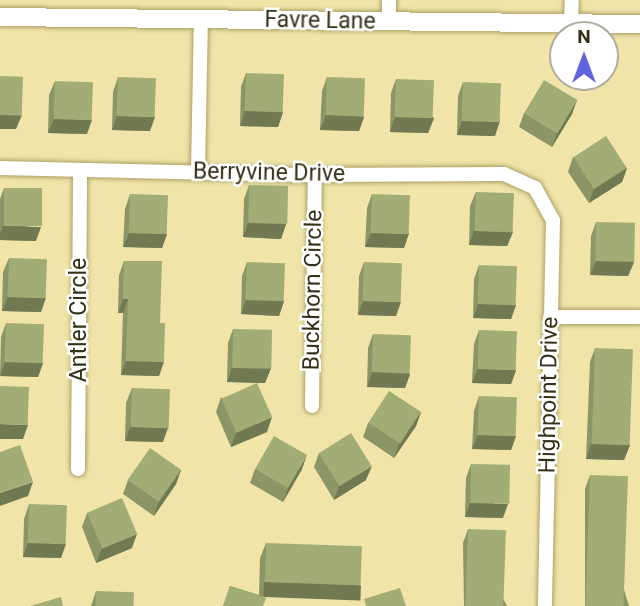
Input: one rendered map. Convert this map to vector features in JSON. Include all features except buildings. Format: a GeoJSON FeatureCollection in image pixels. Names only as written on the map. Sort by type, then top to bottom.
{"type":"FeatureCollection","features":[{"type":"Feature","properties":{"kind":"street"},"geometry":{"type":"LineString","coordinates":[[389,0],[389,22]]}},
{"type":"Feature","properties":{"kind":"street"},"geometry":{"type":"LineString","coordinates":[[571,21],[572,0]]}},
{"type":"Feature","properties":{"kind":"street","name":"Favre Lane"},"geometry":{"type":"LineString","coordinates":[[0,17],[549,23]]}},
{"type":"Feature","properties":{"kind":"street"},"geometry":{"type":"LineString","coordinates":[[198,171],[201,20]]}},
{"type":"Feature","properties":{"kind":"street","name":"Favre Lane"},"geometry":{"type":"LineString","coordinates":[[619,24],[640,24]]}},
{"type":"Feature","properties":{"kind":"street","name":"Berryvine Drive"},"geometry":{"type":"LineString","coordinates":[[0,168],[315,175],[504,174],[535,188]]}},
{"type":"Feature","properties":{"kind":"street","name":"Antler Circle"},"geometry":{"type":"LineString","coordinates":[[78,469],[80,171]]}},
{"type":"Feature","properties":{"kind":"street","name":"Buckhorn Circle"},"geometry":{"type":"LineString","coordinates":[[312,406],[315,175]]}},
{"type":"Feature","properties":{"kind":"street","name":"Highpoint Drive"},"geometry":{"type":"LineString","coordinates":[[535,188],[553,220],[544,606]]}},
{"type":"Feature","properties":{"kind":"street"},"geometry":{"type":"LineString","coordinates":[[550,317],[640,317]]}}]}
